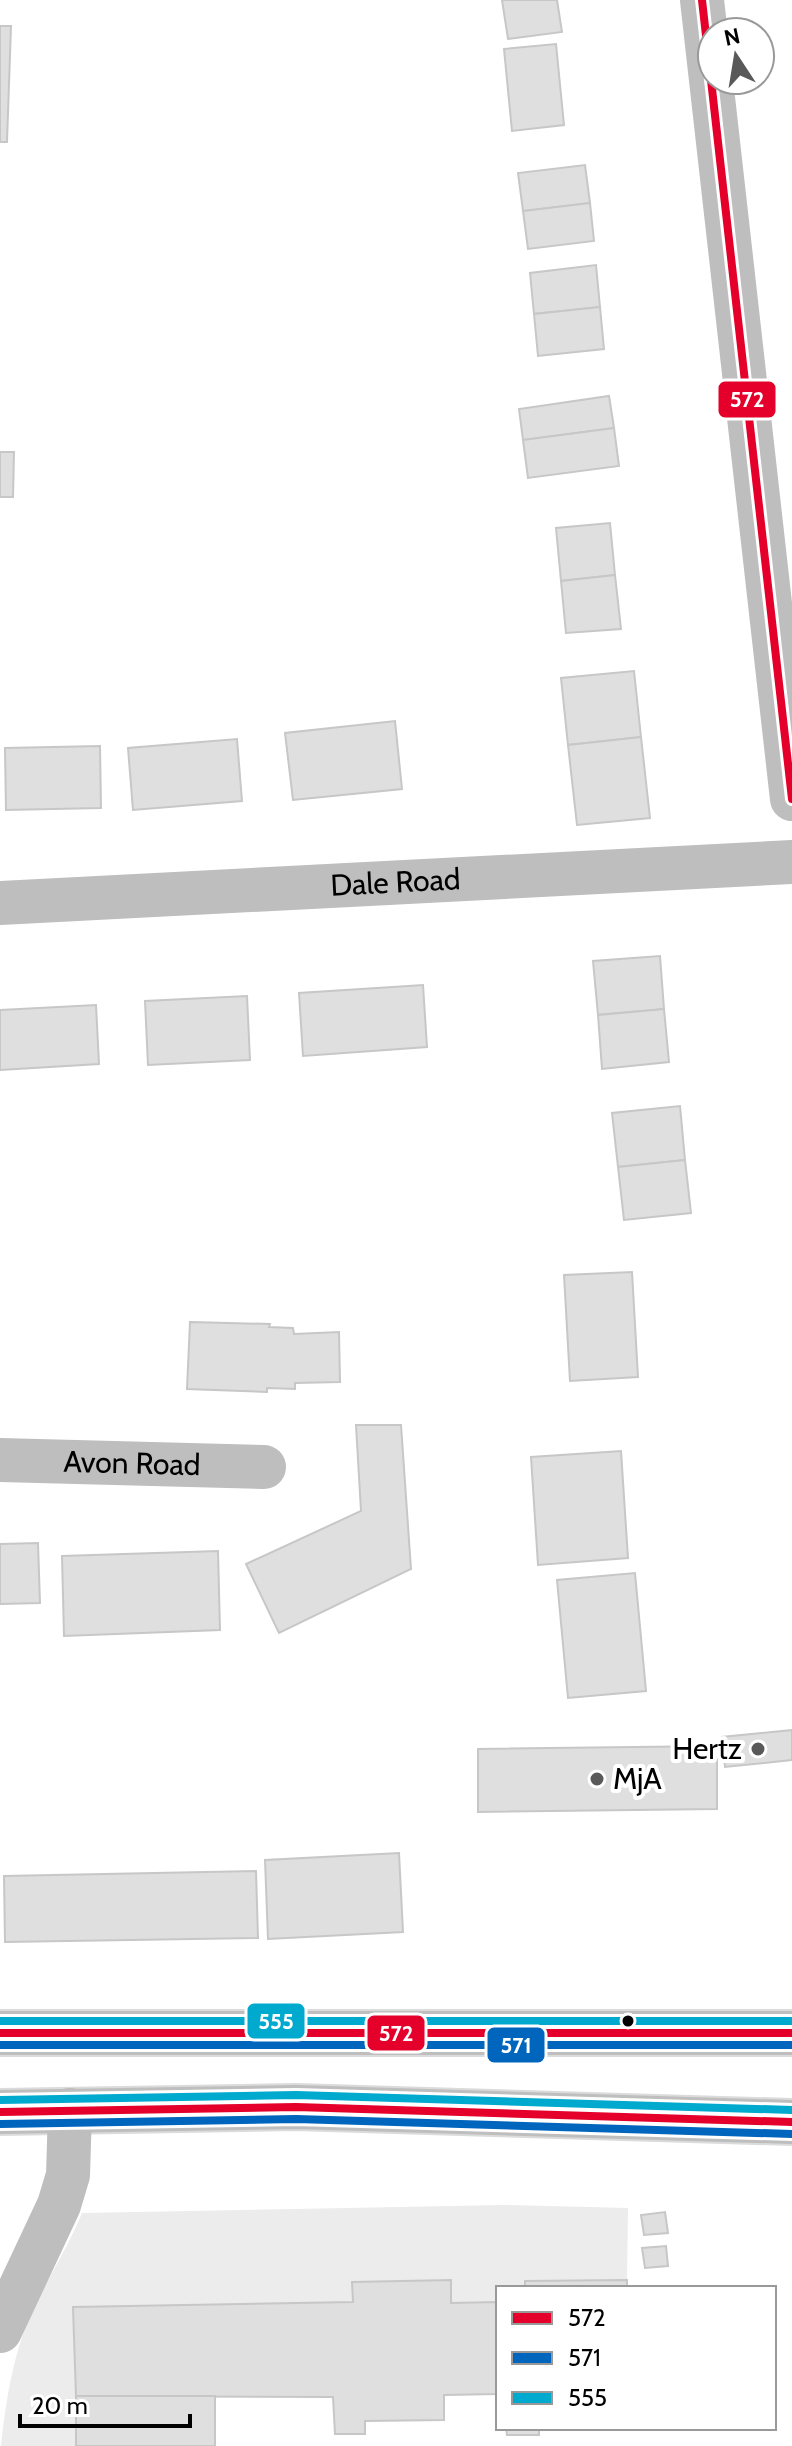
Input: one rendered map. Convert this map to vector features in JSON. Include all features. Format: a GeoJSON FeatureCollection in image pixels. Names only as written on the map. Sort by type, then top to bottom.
{"type":"FeatureCollection","features":[{"type":"Feature","properties":{"kind":"main road"},"geometry":{"type":"LineString","coordinates":[[702,0],[792,799]]}},
{"type":"Feature","properties":{"kind":"main road","name":"Dale Road"},"geometry":{"type":"LineString","coordinates":[[0,903],[792,862]]}},
{"type":"Feature","properties":{"kind":"main road","name":"Avon Road"},"geometry":{"type":"LineString","coordinates":[[0,1460],[264,1467]]}},
{"type":"Feature","properties":{"kind":"main road"},"geometry":{"type":"LineString","coordinates":[[0,2033],[792,2033]]}},
{"type":"Feature","properties":{"kind":"main road"},"geometry":{"type":"LineString","coordinates":[[0,2112],[296,2107],[792,2122]]}},
{"type":"Feature","properties":{"kind":"main road"},"geometry":{"type":"LineString","coordinates":[[0,2331],[59,2205],[68,2175],[70,2110]]}},
{"type":"Feature","properties":{"kind":"shaded area"},"geometry":{"type":"Polygon","coordinates":[[[504,2205],[628,2208],[627,2280],[525,2281],[525,2286],[496,2286],[496,2302],[451,2303],[450,2280],[352,2282],[353,2302],[74,2307],[76,2446],[1,2446],[10,2381],[23,2333],[82,2213],[504,2205]]]}},
{"type":"Feature","properties":{"kind":"building"},"geometry":{"type":"Polygon","coordinates":[[[502,0],[557,0],[562,32],[508,39],[502,0]]]}},
{"type":"Feature","properties":{"kind":"building"},"geometry":{"type":"Polygon","coordinates":[[[0,26],[11,26],[7,142],[0,142],[0,26]]]}},
{"type":"Feature","properties":{"kind":"building"},"geometry":{"type":"Polygon","coordinates":[[[556,44],[564,125],[512,131],[504,49],[556,44]]]}},
{"type":"Feature","properties":{"kind":"building"},"geometry":{"type":"Polygon","coordinates":[[[585,165],[590,203],[523,211],[518,173],[585,165]]]}},
{"type":"Feature","properties":{"kind":"building"},"geometry":{"type":"Polygon","coordinates":[[[590,203],[594,241],[528,249],[523,211],[590,203]]]}},
{"type":"Feature","properties":{"kind":"building"},"geometry":{"type":"Polygon","coordinates":[[[596,265],[600,307],[534,314],[530,273],[596,265]]]}},
{"type":"Feature","properties":{"kind":"building"},"geometry":{"type":"Polygon","coordinates":[[[600,307],[604,349],[538,356],[534,314],[600,307]]]}},
{"type":"Feature","properties":{"kind":"building"},"geometry":{"type":"Polygon","coordinates":[[[609,396],[614,428],[523,440],[519,409],[609,396]]]}},
{"type":"Feature","properties":{"kind":"building"},"geometry":{"type":"Polygon","coordinates":[[[614,428],[619,466],[528,478],[523,440],[614,428]]]}},
{"type":"Feature","properties":{"kind":"building"},"geometry":{"type":"Polygon","coordinates":[[[0,452],[14,452],[13,497],[0,497],[0,452]]]}},
{"type":"Feature","properties":{"kind":"building"},"geometry":{"type":"Polygon","coordinates":[[[610,523],[615,575],[561,581],[556,528],[610,523]]]}},
{"type":"Feature","properties":{"kind":"building"},"geometry":{"type":"Polygon","coordinates":[[[615,575],[621,629],[566,633],[561,581],[615,575]]]}},
{"type":"Feature","properties":{"kind":"building"},"geometry":{"type":"Polygon","coordinates":[[[634,671],[641,737],[568,745],[561,678],[634,671]]]}},
{"type":"Feature","properties":{"kind":"building"},"geometry":{"type":"Polygon","coordinates":[[[395,721],[402,789],[293,800],[285,733],[395,721]]]}},
{"type":"Feature","properties":{"kind":"building"},"geometry":{"type":"Polygon","coordinates":[[[641,737],[650,818],[577,825],[568,745],[641,737]]]}},
{"type":"Feature","properties":{"kind":"building"},"geometry":{"type":"Polygon","coordinates":[[[237,739],[242,801],[133,810],[128,748],[237,739]]]}},
{"type":"Feature","properties":{"kind":"building"},"geometry":{"type":"Polygon","coordinates":[[[100,746],[101,808],[6,810],[5,748],[100,746]]]}},
{"type":"Feature","properties":{"kind":"building"},"geometry":{"type":"Polygon","coordinates":[[[660,956],[664,1009],[598,1015],[593,961],[660,956]]]}},
{"type":"Feature","properties":{"kind":"building"},"geometry":{"type":"Polygon","coordinates":[[[423,985],[427,1047],[303,1056],[299,993],[423,985]]]}},
{"type":"Feature","properties":{"kind":"building"},"geometry":{"type":"Polygon","coordinates":[[[247,996],[250,1060],[148,1065],[145,1001],[247,996]]]}},
{"type":"Feature","properties":{"kind":"building"},"geometry":{"type":"Polygon","coordinates":[[[96,1005],[99,1064],[0,1070],[0,1010],[96,1005]]]}},
{"type":"Feature","properties":{"kind":"building"},"geometry":{"type":"Polygon","coordinates":[[[664,1009],[669,1062],[602,1069],[598,1015],[664,1009]]]}},
{"type":"Feature","properties":{"kind":"building"},"geometry":{"type":"Polygon","coordinates":[[[680,1106],[685,1160],[618,1167],[612,1113],[680,1106]]]}},
{"type":"Feature","properties":{"kind":"building"},"geometry":{"type":"Polygon","coordinates":[[[685,1160],[691,1213],[624,1220],[618,1167],[685,1160]]]}},
{"type":"Feature","properties":{"kind":"building"},"geometry":{"type":"Polygon","coordinates":[[[632,1272],[638,1377],[570,1381],[564,1275],[632,1272]]]}},
{"type":"Feature","properties":{"kind":"building"},"geometry":{"type":"Polygon","coordinates":[[[190,1322],[270,1324],[269,1327],[293,1328],[294,1334],[339,1332],[340,1382],[295,1383],[295,1389],[267,1388],[267,1392],[187,1389],[190,1322]]]}},
{"type":"Feature","properties":{"kind":"building"},"geometry":{"type":"Polygon","coordinates":[[[356,1425],[401,1425],[411,1569],[279,1633],[246,1564],[361,1511],[356,1425]]]}},
{"type":"Feature","properties":{"kind":"building"},"geometry":{"type":"Polygon","coordinates":[[[621,1451],[628,1558],[538,1565],[531,1457],[621,1451]]]}},
{"type":"Feature","properties":{"kind":"building"},"geometry":{"type":"Polygon","coordinates":[[[38,1543],[40,1603],[0,1604],[0,1544],[38,1543]]]}},
{"type":"Feature","properties":{"kind":"building"},"geometry":{"type":"Polygon","coordinates":[[[218,1551],[220,1630],[64,1636],[62,1556],[218,1551]]]}},
{"type":"Feature","properties":{"kind":"building"},"geometry":{"type":"Polygon","coordinates":[[[635,1573],[646,1691],[568,1698],[557,1580],[635,1573]]]}},
{"type":"Feature","properties":{"kind":"building","name":"Hertz"},"geometry":{"type":"Polygon","coordinates":[[[792,1730],[792,1760],[725,1767],[722,1737],[792,1730]]]}},
{"type":"Feature","properties":{"kind":"building","name":"MjA"},"geometry":{"type":"Polygon","coordinates":[[[717,1746],[717,1809],[478,1812],[478,1749],[717,1746]]]}},
{"type":"Feature","properties":{"kind":"building"},"geometry":{"type":"Polygon","coordinates":[[[399,1853],[403,1932],[268,1939],[265,1860],[399,1853]]]}},
{"type":"Feature","properties":{"kind":"building"},"geometry":{"type":"Polygon","coordinates":[[[256,1871],[258,1938],[5,1942],[4,1876],[256,1871]]]}},
{"type":"Feature","properties":{"kind":"building"},"geometry":{"type":"Polygon","coordinates":[[[665,2212],[668,2233],[644,2235],[641,2215],[665,2212]]]}},
{"type":"Feature","properties":{"kind":"building"},"geometry":{"type":"Polygon","coordinates":[[[666,2246],[668,2266],[645,2268],[642,2248],[666,2246]]]}},
{"type":"Feature","properties":{"kind":"building"},"geometry":{"type":"Polygon","coordinates":[[[451,2280],[451,2303],[496,2302],[496,2394],[444,2395],[444,2420],[365,2421],[365,2434],[335,2434],[333,2397],[76,2396],[73,2307],[353,2302],[352,2282],[451,2280]]]}},
{"type":"Feature","properties":{"kind":"building"},"geometry":{"type":"Polygon","coordinates":[[[627,2280],[627,2286],[525,2286],[525,2281],[627,2280]]]}},
{"type":"Feature","properties":{"kind":"building"},"geometry":{"type":"Polygon","coordinates":[[[76,2396],[215,2396],[215,2446],[76,2446],[76,2396]]]}},
{"type":"Feature","properties":{"kind":"building"},"geometry":{"type":"Polygon","coordinates":[[[506,2430],[539,2430],[539,2435],[507,2435],[506,2430]]]}},
{"type":"Feature","properties":{"kind":"transit line","name":"572"},"geometry":{"type":"LineString","coordinates":[[702,0],[792,799]]}},
{"type":"Feature","properties":{"kind":"transit line","name":"555"},"geometry":{"type":"LineString","coordinates":[[0,2021],[792,2021]]}},
{"type":"Feature","properties":{"kind":"transit line","name":"572"},"geometry":{"type":"LineString","coordinates":[[0,2033],[792,2033]]}},
{"type":"Feature","properties":{"kind":"transit line","name":"571"},"geometry":{"type":"LineString","coordinates":[[0,2045],[792,2045]]}},
{"type":"Feature","properties":{"kind":"transit line","name":"555"},"geometry":{"type":"LineString","coordinates":[[0,2100],[296,2095],[792,2110]]}},
{"type":"Feature","properties":{"kind":"transit line","name":"572"},"geometry":{"type":"LineString","coordinates":[[0,2112],[296,2107],[792,2122]]}},
{"type":"Feature","properties":{"kind":"transit line","name":"571"},"geometry":{"type":"LineString","coordinates":[[0,2124],[296,2119],[792,2134]]}},
{"type":"Feature","properties":{"kind":"place","name":"Hertz"},"geometry":{"type":"Point","coordinates":[758,1749]}},
{"type":"Feature","properties":{"kind":"place","name":"MjA"},"geometry":{"type":"Point","coordinates":[597,1779]}}]}
